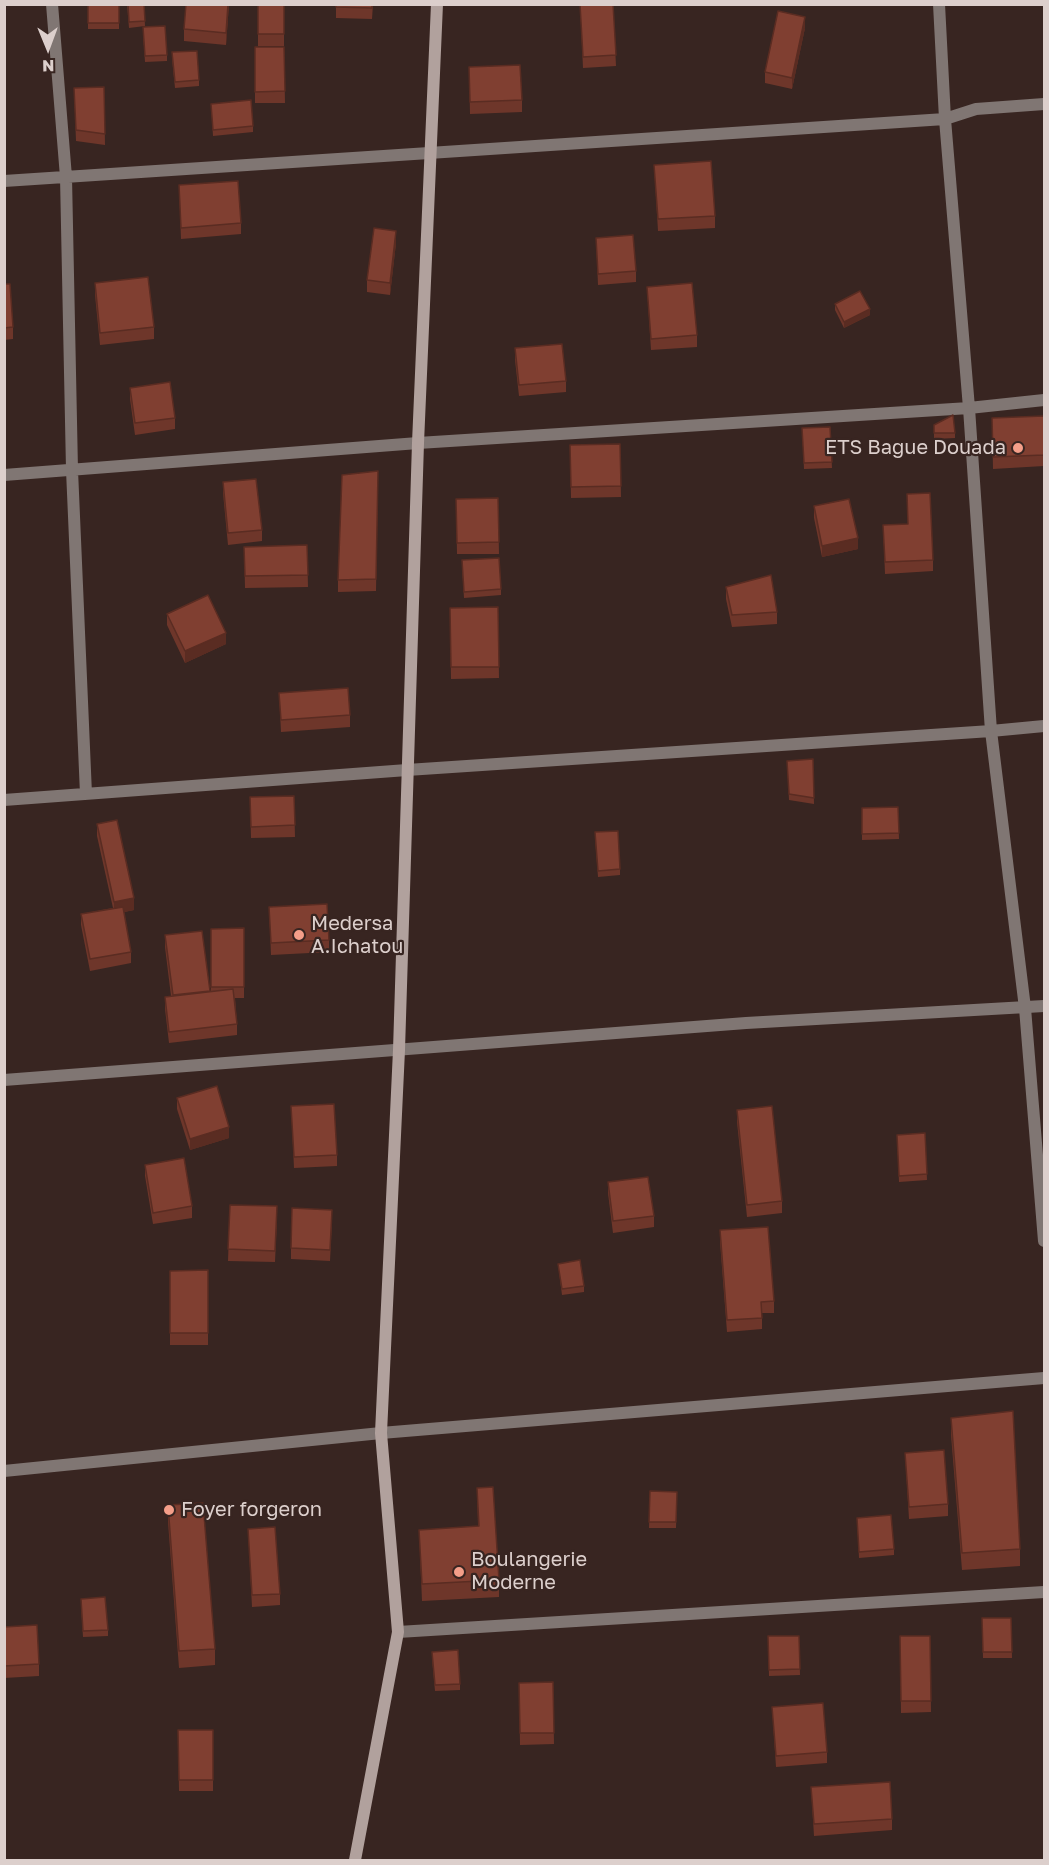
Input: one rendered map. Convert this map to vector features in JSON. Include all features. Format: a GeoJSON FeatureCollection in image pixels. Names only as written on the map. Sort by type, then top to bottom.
{"type":"FeatureCollection","features":[{"type":"Feature","properties":{"kind":"street"},"geometry":{"type":"LineString","coordinates":[[52,4],[66,177],[72,470],[86,794]]}},
{"type":"Feature","properties":{"kind":"street"},"geometry":{"type":"LineString","coordinates":[[355,1860],[398,1632],[381,1433],[399,1050],[418,443],[437,4]]}},
{"type":"Feature","properties":{"kind":"street"},"geometry":{"type":"LineString","coordinates":[[939,4],[945,119],[969,408],[991,731],[1025,1008],[1044,1240]]}},
{"type":"Feature","properties":{"kind":"street"},"geometry":{"type":"LineString","coordinates":[[4,181],[430,151],[945,119],[976,109],[1044,104]]}},
{"type":"Feature","properties":{"kind":"street"},"geometry":{"type":"LineString","coordinates":[[4,475],[418,443],[969,408],[1044,400]]}},
{"type":"Feature","properties":{"kind":"street"},"geometry":{"type":"LineString","coordinates":[[4,800],[1044,726]]}},
{"type":"Feature","properties":{"kind":"street"},"geometry":{"type":"LineString","coordinates":[[4,1080],[746,1023],[1044,1006]]}},
{"type":"Feature","properties":{"kind":"street"},"geometry":{"type":"LineString","coordinates":[[4,1471],[381,1433],[1044,1378]]}},
{"type":"Feature","properties":{"kind":"street"},"geometry":{"type":"LineString","coordinates":[[398,1632],[1044,1592]]}},
{"type":"Feature","properties":{"kind":"building"},"geometry":{"type":"Polygon","coordinates":[[[88,4],[119,4],[119,23],[88,23],[88,4]]]}},
{"type":"Feature","properties":{"kind":"building"},"geometry":{"type":"Polygon","coordinates":[[[128,4],[144,4],[145,21],[129,22],[128,4]]]}},
{"type":"Feature","properties":{"kind":"building"},"geometry":{"type":"Polygon","coordinates":[[[186,4],[228,4],[226,33],[184,29],[186,4]]]}},
{"type":"Feature","properties":{"kind":"building"},"geometry":{"type":"Polygon","coordinates":[[[258,4],[284,4],[284,34],[258,34],[258,4]]]}},
{"type":"Feature","properties":{"kind":"building"},"geometry":{"type":"Polygon","coordinates":[[[336,4],[372,4],[372,8],[336,7],[336,4]]]}},
{"type":"Feature","properties":{"kind":"building"},"geometry":{"type":"Polygon","coordinates":[[[580,4],[613,4],[616,55],[583,57],[580,4]]]}},
{"type":"Feature","properties":{"kind":"building"},"geometry":{"type":"Polygon","coordinates":[[[778,11],[805,17],[792,78],[765,72],[778,11]]]}},
{"type":"Feature","properties":{"kind":"building"},"geometry":{"type":"Polygon","coordinates":[[[165,26],[167,55],[145,56],[143,27],[165,26]]]}},
{"type":"Feature","properties":{"kind":"building"},"geometry":{"type":"Polygon","coordinates":[[[255,47],[284,47],[285,91],[255,92],[255,47]]]}},
{"type":"Feature","properties":{"kind":"building"},"geometry":{"type":"Polygon","coordinates":[[[197,51],[199,80],[175,82],[172,52],[197,51]]]}},
{"type":"Feature","properties":{"kind":"building"},"geometry":{"type":"Polygon","coordinates":[[[520,65],[522,100],[470,102],[469,67],[520,65]]]}},
{"type":"Feature","properties":{"kind":"building"},"geometry":{"type":"Polygon","coordinates":[[[104,87],[105,134],[76,130],[74,88],[104,87]]]}},
{"type":"Feature","properties":{"kind":"building"},"geometry":{"type":"Polygon","coordinates":[[[251,100],[253,126],[213,130],[211,104],[251,100]]]}},
{"type":"Feature","properties":{"kind":"building"},"geometry":{"type":"Polygon","coordinates":[[[711,161],[715,216],[658,219],[654,165],[711,161]]]}},
{"type":"Feature","properties":{"kind":"building"},"geometry":{"type":"Polygon","coordinates":[[[238,181],[241,223],[181,228],[179,185],[238,181]]]}},
{"type":"Feature","properties":{"kind":"building"},"geometry":{"type":"Polygon","coordinates":[[[374,228],[396,231],[390,283],[367,280],[374,228]]]}},
{"type":"Feature","properties":{"kind":"building"},"geometry":{"type":"Polygon","coordinates":[[[633,235],[636,271],[598,274],[596,238],[633,235]]]}},
{"type":"Feature","properties":{"kind":"building"},"geometry":{"type":"Polygon","coordinates":[[[148,277],[154,327],[100,333],[95,283],[148,277]]]}},
{"type":"Feature","properties":{"kind":"building"},"geometry":{"type":"Polygon","coordinates":[[[692,283],[697,335],[651,339],[647,287],[692,283]]]}},
{"type":"Feature","properties":{"kind":"building"},"geometry":{"type":"Polygon","coordinates":[[[4,284],[10,284],[13,327],[4,328],[4,284]]]}},
{"type":"Feature","properties":{"kind":"building"},"geometry":{"type":"Polygon","coordinates":[[[860,291],[870,309],[844,322],[835,304],[860,291]]]}},
{"type":"Feature","properties":{"kind":"building"},"geometry":{"type":"Polygon","coordinates":[[[562,344],[566,381],[519,385],[515,348],[562,344]]]}},
{"type":"Feature","properties":{"kind":"building"},"geometry":{"type":"Polygon","coordinates":[[[170,382],[175,418],[135,423],[130,388],[170,382]]]}},
{"type":"Feature","properties":{"kind":"building"},"geometry":{"type":"Polygon","coordinates":[[[953,415],[955,433],[934,433],[934,425],[953,415]]]}},
{"type":"Feature","properties":{"kind":"building","name":"ETS Bague Douada"},"geometry":{"type":"Polygon","coordinates":[[[1044,416],[1044,455],[993,457],[992,418],[1044,416]]]}},
{"type":"Feature","properties":{"kind":"building"},"geometry":{"type":"Polygon","coordinates":[[[830,427],[832,462],[804,463],[802,428],[830,427]]]}},
{"type":"Feature","properties":{"kind":"building"},"geometry":{"type":"Polygon","coordinates":[[[620,444],[621,486],[571,487],[570,445],[620,444]]]}},
{"type":"Feature","properties":{"kind":"building"},"geometry":{"type":"Polygon","coordinates":[[[378,471],[376,579],[338,580],[342,475],[378,471]]]}},
{"type":"Feature","properties":{"kind":"building"},"geometry":{"type":"Polygon","coordinates":[[[256,479],[262,530],[228,533],[223,482],[256,479]]]}},
{"type":"Feature","properties":{"kind":"building"},"geometry":{"type":"Polygon","coordinates":[[[930,493],[933,560],[885,562],[883,525],[908,524],[907,494],[930,493]]]}},
{"type":"Feature","properties":{"kind":"building"},"geometry":{"type":"Polygon","coordinates":[[[498,498],[499,542],[457,543],[456,499],[498,498]]]}},
{"type":"Feature","properties":{"kind":"building"},"geometry":{"type":"Polygon","coordinates":[[[849,499],[858,538],[822,546],[814,506],[849,499]]]}},
{"type":"Feature","properties":{"kind":"building"},"geometry":{"type":"Polygon","coordinates":[[[307,545],[308,575],[245,576],[244,547],[307,545]]]}},
{"type":"Feature","properties":{"kind":"building"},"geometry":{"type":"Polygon","coordinates":[[[499,558],[501,589],[464,592],[462,560],[499,558]]]}},
{"type":"Feature","properties":{"kind":"building"},"geometry":{"type":"Polygon","coordinates":[[[771,575],[777,612],[732,615],[726,587],[771,575]]]}},
{"type":"Feature","properties":{"kind":"building"},"geometry":{"type":"Polygon","coordinates":[[[208,595],[226,633],[185,651],[167,614],[208,595]]]}},
{"type":"Feature","properties":{"kind":"building"},"geometry":{"type":"Polygon","coordinates":[[[498,607],[499,667],[451,667],[450,608],[498,607]]]}},
{"type":"Feature","properties":{"kind":"building"},"geometry":{"type":"Polygon","coordinates":[[[348,688],[350,715],[281,720],[279,693],[348,688]]]}},
{"type":"Feature","properties":{"kind":"building"},"geometry":{"type":"Polygon","coordinates":[[[813,759],[814,798],[789,794],[787,761],[813,759]]]}},
{"type":"Feature","properties":{"kind":"building"},"geometry":{"type":"Polygon","coordinates":[[[294,796],[295,825],[251,827],[250,797],[294,796]]]}},
{"type":"Feature","properties":{"kind":"building"},"geometry":{"type":"Polygon","coordinates":[[[898,807],[899,833],[862,834],[862,808],[898,807]]]}},
{"type":"Feature","properties":{"kind":"building"},"geometry":{"type":"Polygon","coordinates":[[[117,820],[134,898],[114,902],[97,824],[117,820]]]}},
{"type":"Feature","properties":{"kind":"building"},"geometry":{"type":"Polygon","coordinates":[[[618,831],[620,869],[598,871],[595,832],[618,831]]]}},
{"type":"Feature","properties":{"kind":"building","name":"Medersa A.Ichatou"},"geometry":{"type":"Polygon","coordinates":[[[327,904],[329,940],[271,943],[269,907],[327,904]]]}},
{"type":"Feature","properties":{"kind":"building"},"geometry":{"type":"Polygon","coordinates":[[[123,907],[131,952],[90,959],[81,914],[123,907]]]}},
{"type":"Feature","properties":{"kind":"building"},"geometry":{"type":"Polygon","coordinates":[[[244,928],[244,987],[211,987],[211,929],[244,928]]]}},
{"type":"Feature","properties":{"kind":"building"},"geometry":{"type":"Polygon","coordinates":[[[202,931],[210,991],[173,995],[165,935],[202,931]]]}},
{"type":"Feature","properties":{"kind":"building"},"geometry":{"type":"Polygon","coordinates":[[[233,989],[237,1024],[169,1032],[165,997],[233,989]]]}},
{"type":"Feature","properties":{"kind":"building"},"geometry":{"type":"Polygon","coordinates":[[[217,1086],[229,1127],[190,1139],[177,1098],[217,1086]]]}},
{"type":"Feature","properties":{"kind":"building"},"geometry":{"type":"Polygon","coordinates":[[[334,1104],[337,1155],[294,1157],[291,1106],[334,1104]]]}},
{"type":"Feature","properties":{"kind":"building"},"geometry":{"type":"Polygon","coordinates":[[[772,1106],[782,1201],[747,1205],[737,1110],[772,1106]]]}},
{"type":"Feature","properties":{"kind":"building"},"geometry":{"type":"Polygon","coordinates":[[[925,1133],[927,1174],[899,1176],[897,1135],[925,1133]]]}},
{"type":"Feature","properties":{"kind":"building"},"geometry":{"type":"Polygon","coordinates":[[[184,1158],[192,1206],[153,1213],[145,1165],[184,1158]]]}},
{"type":"Feature","properties":{"kind":"building"},"geometry":{"type":"Polygon","coordinates":[[[648,1177],[654,1216],[613,1221],[608,1182],[648,1177]]]}},
{"type":"Feature","properties":{"kind":"building"},"geometry":{"type":"Polygon","coordinates":[[[230,1205],[277,1206],[275,1251],[228,1249],[230,1205]]]}},
{"type":"Feature","properties":{"kind":"building"},"geometry":{"type":"Polygon","coordinates":[[[292,1208],[332,1210],[330,1250],[291,1248],[292,1208]]]}},
{"type":"Feature","properties":{"kind":"building"},"geometry":{"type":"Polygon","coordinates":[[[768,1227],[774,1301],[761,1302],[762,1318],[727,1320],[720,1230],[768,1227]]]}},
{"type":"Feature","properties":{"kind":"building"},"geometry":{"type":"Polygon","coordinates":[[[580,1260],[584,1286],[562,1289],[558,1264],[580,1260]]]}},
{"type":"Feature","properties":{"kind":"building"},"geometry":{"type":"Polygon","coordinates":[[[208,1270],[208,1333],[170,1333],[170,1271],[208,1270]]]}},
{"type":"Feature","properties":{"kind":"building"},"geometry":{"type":"Polygon","coordinates":[[[1013,1411],[1020,1549],[962,1553],[951,1418],[1013,1411]]]}},
{"type":"Feature","properties":{"kind":"building"},"geometry":{"type":"Polygon","coordinates":[[[944,1450],[948,1504],[909,1507],[905,1453],[944,1450]]]}},
{"type":"Feature","properties":{"kind":"building","name":"Boulangerie Moderne"},"geometry":{"type":"Polygon","coordinates":[[[493,1487],[499,1580],[422,1584],[419,1530],[479,1526],[477,1488],[493,1487]]]}},
{"type":"Feature","properties":{"kind":"building"},"geometry":{"type":"Polygon","coordinates":[[[650,1491],[677,1492],[676,1522],[649,1522],[650,1491]]]}},
{"type":"Feature","properties":{"kind":"building"},"geometry":{"type":"Polygon","coordinates":[[[203,1503],[215,1649],[179,1651],[168,1505],[203,1503]]]}},
{"type":"Feature","properties":{"kind":"building"},"geometry":{"type":"Polygon","coordinates":[[[891,1515],[894,1549],[859,1552],[857,1518],[891,1515]]]}},
{"type":"Feature","properties":{"kind":"building"},"geometry":{"type":"Polygon","coordinates":[[[275,1527],[280,1594],[252,1595],[248,1529],[275,1527]]]}},
{"type":"Feature","properties":{"kind":"building"},"geometry":{"type":"Polygon","coordinates":[[[105,1597],[108,1630],[83,1631],[81,1599],[105,1597]]]}},
{"type":"Feature","properties":{"kind":"building"},"geometry":{"type":"Polygon","coordinates":[[[982,1618],[1011,1618],[1012,1652],[983,1652],[982,1618]]]}},
{"type":"Feature","properties":{"kind":"building"},"geometry":{"type":"Polygon","coordinates":[[[37,1625],[39,1664],[4,1666],[4,1627],[37,1625]]]}},
{"type":"Feature","properties":{"kind":"building"},"geometry":{"type":"Polygon","coordinates":[[[768,1636],[799,1636],[800,1669],[769,1670],[768,1636]]]}},
{"type":"Feature","properties":{"kind":"building"},"geometry":{"type":"Polygon","coordinates":[[[900,1636],[930,1636],[931,1701],[901,1701],[900,1636]]]}},
{"type":"Feature","properties":{"kind":"building"},"geometry":{"type":"Polygon","coordinates":[[[458,1650],[460,1684],[435,1685],[432,1652],[458,1650]]]}},
{"type":"Feature","properties":{"kind":"building"},"geometry":{"type":"Polygon","coordinates":[[[553,1682],[554,1733],[520,1733],[519,1683],[553,1682]]]}},
{"type":"Feature","properties":{"kind":"building"},"geometry":{"type":"Polygon","coordinates":[[[823,1703],[827,1752],[776,1756],[772,1707],[823,1703]]]}},
{"type":"Feature","properties":{"kind":"building"},"geometry":{"type":"Polygon","coordinates":[[[178,1730],[213,1730],[213,1780],[179,1780],[178,1730]]]}},
{"type":"Feature","properties":{"kind":"building"},"geometry":{"type":"Polygon","coordinates":[[[890,1782],[892,1819],[814,1824],[811,1787],[890,1782]]]}},
{"type":"Feature","properties":{"kind":"place","name":"ETS Bague Douada"},"geometry":{"type":"Point","coordinates":[1018,448]}},
{"type":"Feature","properties":{"kind":"place","name":"Medersa A.Ichatou"},"geometry":{"type":"Point","coordinates":[299,935]}},
{"type":"Feature","properties":{"kind":"place","name":"Foyer forgeron"},"geometry":{"type":"Point","coordinates":[169,1510]}},
{"type":"Feature","properties":{"kind":"place","name":"Boulangerie Moderne"},"geometry":{"type":"Point","coordinates":[459,1572]}}]}
